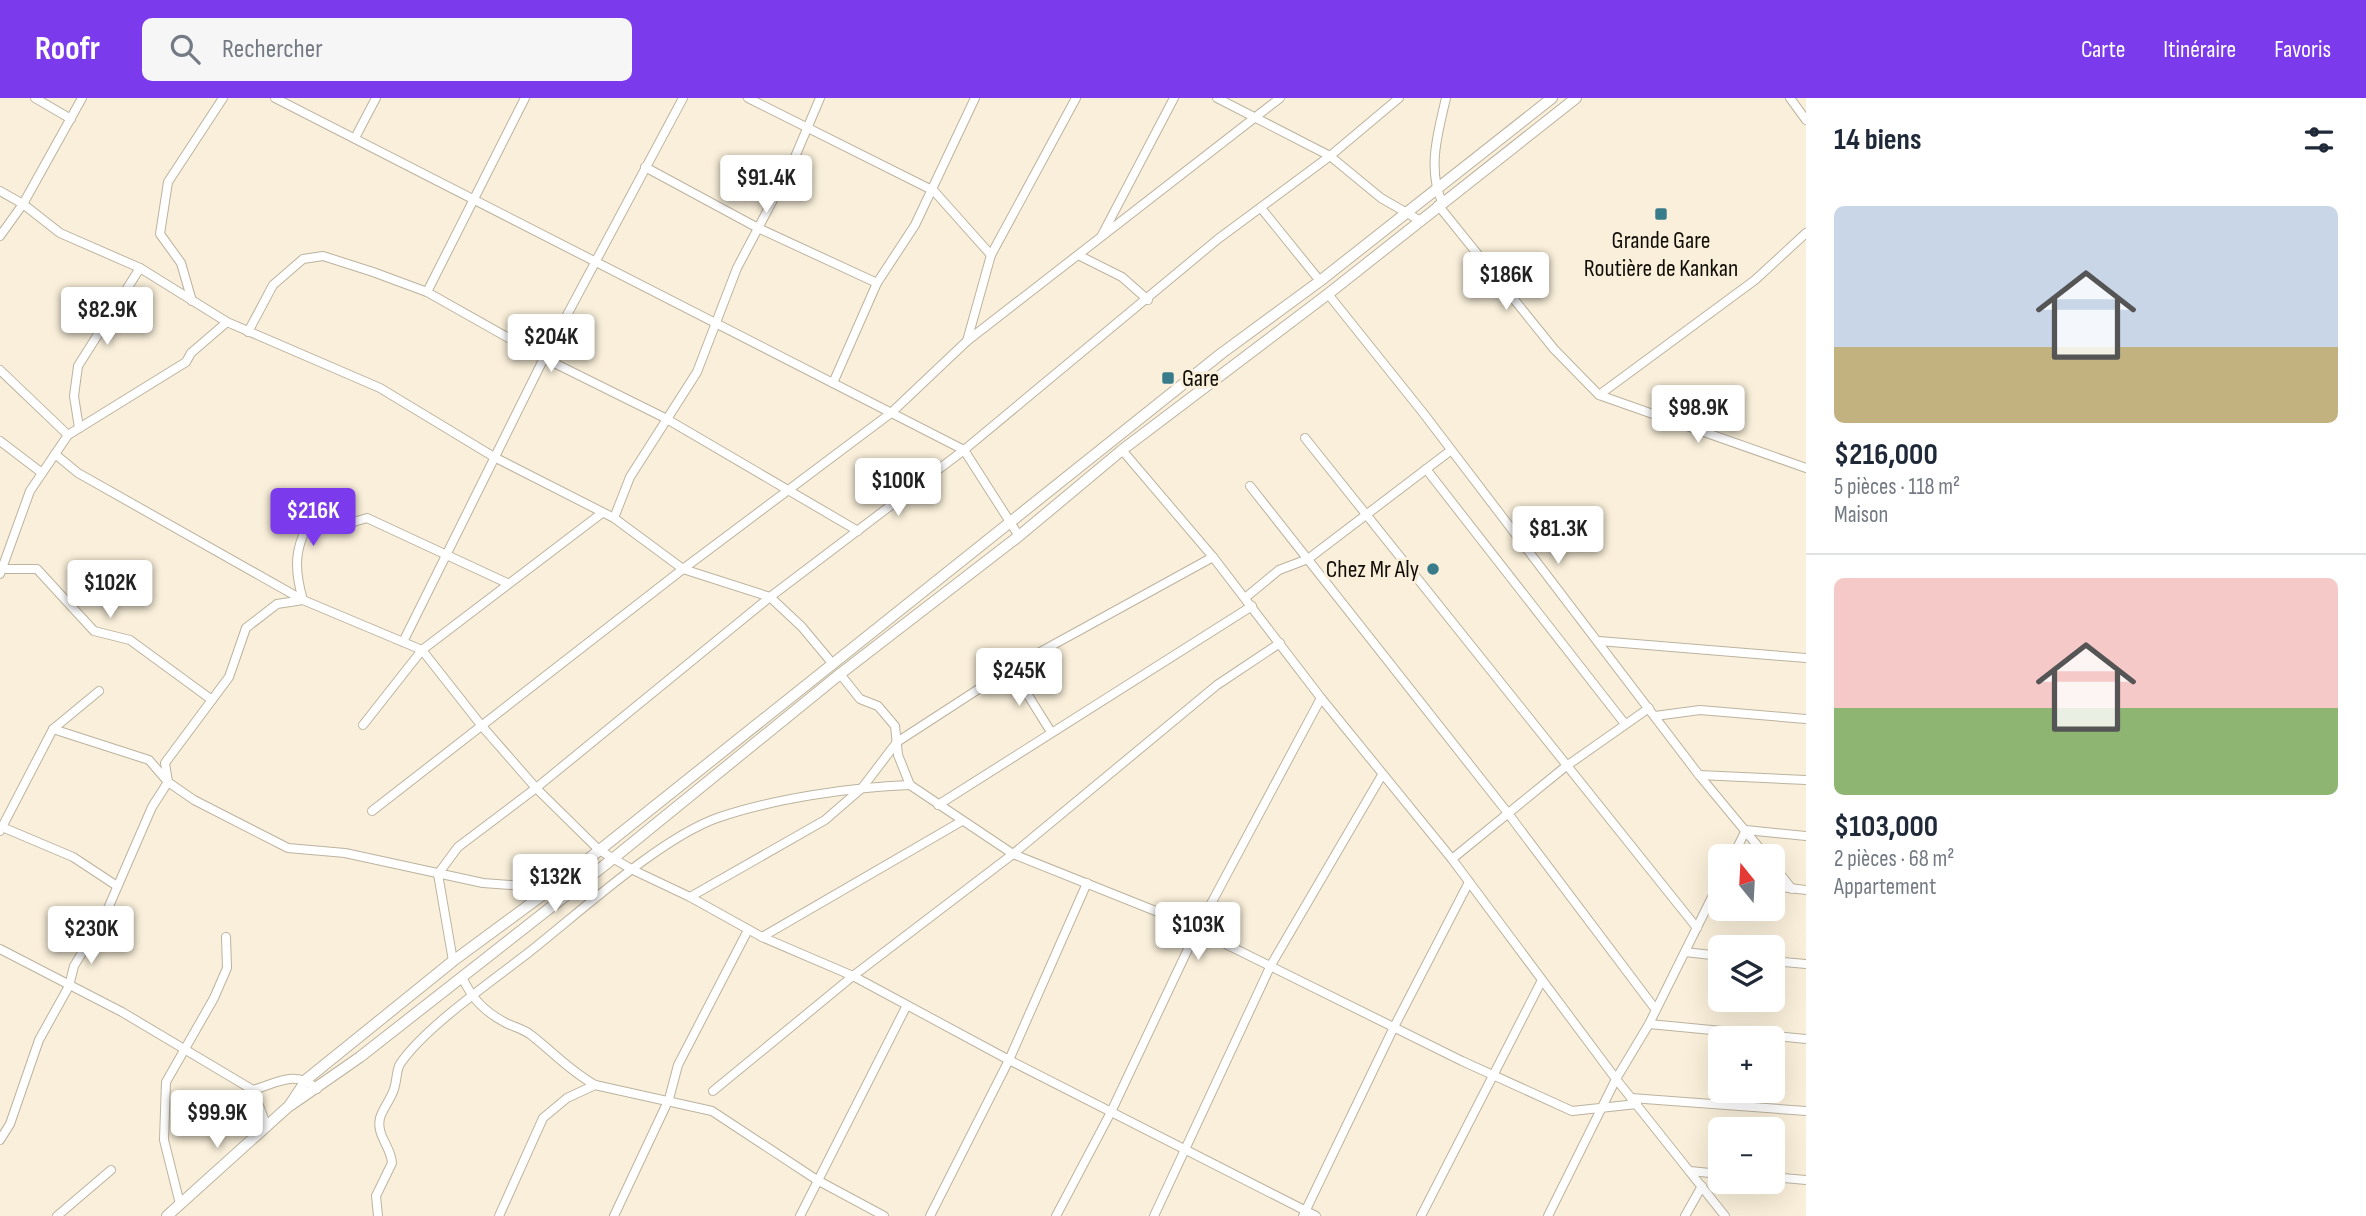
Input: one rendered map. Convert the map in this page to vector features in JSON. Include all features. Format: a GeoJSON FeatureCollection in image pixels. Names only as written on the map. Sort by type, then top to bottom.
{"type":"FeatureCollection","features":[{"type":"Feature","properties":{"kind":"main road"},"geometry":{"type":"LineString","coordinates":[[289,1106],[307,1079],[453,961],[552,888],[1113,439],[1320,281],[1552,98]]}},
{"type":"Feature","properties":{"kind":"main road"},"geometry":{"type":"LineString","coordinates":[[167,1216],[289,1106],[317,1089],[615,858],[841,674],[1020,536],[1122,450],[1328,294],[1576,98]]}},
{"type":"Feature","properties":{"kind":"main road"},"geometry":{"type":"LineString","coordinates":[[1113,439],[1122,450]]}},
{"type":"Feature","properties":{"kind":"street"},"geometry":{"type":"LineString","coordinates":[[35,98],[71,118]]}},
{"type":"Feature","properties":{"kind":"street"},"geometry":{"type":"LineString","coordinates":[[0,236],[23,204],[82,98]]}},
{"type":"Feature","properties":{"kind":"street"},"geometry":{"type":"LineString","coordinates":[[192,301],[181,263],[160,234],[165,192],[176,169],[223,98]]}},
{"type":"Feature","properties":{"kind":"street"},"geometry":{"type":"LineString","coordinates":[[275,98],[291,102],[594,262],[964,450],[1020,536]]}},
{"type":"Feature","properties":{"kind":"street"},"geometry":{"type":"LineString","coordinates":[[355,138],[376,98]]}},
{"type":"Feature","properties":{"kind":"street"},"geometry":{"type":"LineString","coordinates":[[427,292],[525,98]]}},
{"type":"Feature","properties":{"kind":"street"},"geometry":{"type":"LineString","coordinates":[[403,642],[544,358],[683,98]]}},
{"type":"Feature","properties":{"kind":"street"},"geometry":{"type":"LineString","coordinates":[[748,98],[934,191],[991,255]]}},
{"type":"Feature","properties":{"kind":"street"},"geometry":{"type":"LineString","coordinates":[[614,518],[630,477],[665,418],[697,372],[718,324],[737,268],[820,98]]}},
{"type":"Feature","properties":{"kind":"street"},"geometry":{"type":"LineString","coordinates":[[833,383],[877,283],[934,191],[975,98]]}},
{"type":"Feature","properties":{"kind":"street"},"geometry":{"type":"LineString","coordinates":[[967,341],[991,255],[1076,98]]}},
{"type":"Feature","properties":{"kind":"street"},"geometry":{"type":"LineString","coordinates":[[1101,237],[1174,98]]}},
{"type":"Feature","properties":{"kind":"street"},"geometry":{"type":"LineString","coordinates":[[1217,98],[1330,156],[1381,198],[1419,220]]}},
{"type":"Feature","properties":{"kind":"street"},"geometry":{"type":"LineString","coordinates":[[372,811],[683,569],[891,413],[967,341],[1080,256],[1280,98]]}},
{"type":"Feature","properties":{"kind":"street"},"geometry":{"type":"LineString","coordinates":[[453,961],[438,874],[458,847],[536,788],[770,597],[964,450],[1148,300],[1218,239],[1330,156],[1399,98]]}},
{"type":"Feature","properties":{"kind":"street"},"geometry":{"type":"LineString","coordinates":[[1446,98],[1435,145],[1436,188],[1440,203],[1554,349],[1599,395],[1806,468]]}},
{"type":"Feature","properties":{"kind":"street"},"geometry":{"type":"LineString","coordinates":[[1790,98],[1806,120]]}},
{"type":"Feature","properties":{"kind":"street"},"geometry":{"type":"LineString","coordinates":[[1797,106],[1806,100]]}},
{"type":"Feature","properties":{"kind":"street"},"geometry":{"type":"LineString","coordinates":[[645,167],[758,228],[877,283]]}},
{"type":"Feature","properties":{"kind":"street"},"geometry":{"type":"LineString","coordinates":[[0,191],[23,204],[61,233],[140,268],[227,322],[380,387],[494,457],[614,518],[683,569],[770,597],[802,626],[832,663]]}},
{"type":"Feature","properties":{"kind":"street"},"geometry":{"type":"LineString","coordinates":[[1262,208],[1320,281]]}},
{"type":"Feature","properties":{"kind":"street"},"geometry":{"type":"LineString","coordinates":[[1599,395],[1755,281],[1806,233]]}},
{"type":"Feature","properties":{"kind":"street"},"geometry":{"type":"LineString","coordinates":[[248,331],[273,285],[303,259],[323,256],[373,272],[427,292],[544,358],[665,418],[785,491],[858,531]]}},
{"type":"Feature","properties":{"kind":"street"},"geometry":{"type":"LineString","coordinates":[[1080,256],[1122,277],[1148,300]]}},
{"type":"Feature","properties":{"kind":"street"},"geometry":{"type":"LineString","coordinates":[[79,428],[74,396],[78,366],[140,268]]}},
{"type":"Feature","properties":{"kind":"street"},"geometry":{"type":"LineString","coordinates":[[1328,294],[1424,414],[1450,452],[1599,641],[1699,775],[1757,844]]}},
{"type":"Feature","properties":{"kind":"street"},"geometry":{"type":"LineString","coordinates":[[212,700],[130,640],[94,631],[37,569],[1,571],[30,491],[68,435],[186,362],[191,353],[227,322]]}},
{"type":"Feature","properties":{"kind":"street"},"geometry":{"type":"LineString","coordinates":[[0,370],[68,435]]}},
{"type":"Feature","properties":{"kind":"street"},"geometry":{"type":"LineString","coordinates":[[1305,438],[1696,928]]}},
{"type":"Feature","properties":{"kind":"street"},"geometry":{"type":"LineString","coordinates":[[0,441],[42,473]]}},
{"type":"Feature","properties":{"kind":"street"},"geometry":{"type":"LineString","coordinates":[[1122,450],[1213,557],[1321,698],[1452,859],[1616,1079],[1725,1216]]}},
{"type":"Feature","properties":{"kind":"street"},"geometry":{"type":"LineString","coordinates":[[1245,598],[1279,570],[1308,559],[1450,452]]}},
{"type":"Feature","properties":{"kind":"street"},"geometry":{"type":"LineString","coordinates":[[55,454],[78,473],[303,600],[422,650],[481,725],[536,788],[599,849],[633,870],[690,897],[762,937],[853,976],[906,1007],[1305,1213],[1316,1216]]}},
{"type":"Feature","properties":{"kind":"street"},"geometry":{"type":"LineString","coordinates":[[1426,469],[1625,724]]}},
{"type":"Feature","properties":{"kind":"street"},"geometry":{"type":"LineString","coordinates":[[1250,486],[1507,812],[1656,1010]]}},
{"type":"Feature","properties":{"kind":"street"},"geometry":{"type":"LineString","coordinates":[[303,600],[295,573],[298,545],[321,497],[334,520],[347,524],[367,518],[507,583]]}},
{"type":"Feature","properties":{"kind":"street"},"geometry":{"type":"LineString","coordinates":[[363,725],[422,650],[507,583],[603,513]]}},
{"type":"Feature","properties":{"kind":"street"},"geometry":{"type":"LineString","coordinates":[[690,897],[825,820],[862,788],[897,742],[1011,668],[1213,557]]}},
{"type":"Feature","properties":{"kind":"street"},"geometry":{"type":"LineString","coordinates":[[0,1139],[10,1124],[39,1040],[69,986],[74,966],[106,913],[152,807],[168,782],[165,763],[229,677],[246,628],[277,604],[303,600]]}},
{"type":"Feature","properties":{"kind":"street"},"geometry":{"type":"LineString","coordinates":[[938,805],[1252,606]]}},
{"type":"Feature","properties":{"kind":"street"},"geometry":{"type":"LineString","coordinates":[[1599,641],[1806,658]]}},
{"type":"Feature","properties":{"kind":"street"},"geometry":{"type":"LineString","coordinates":[[713,1091],[853,976],[1013,854],[1217,685],[1280,643]]}},
{"type":"Feature","properties":{"kind":"street"},"geometry":{"type":"LineString","coordinates":[[1011,668],[1051,732]]}},
{"type":"Feature","properties":{"kind":"street"},"geometry":{"type":"LineString","coordinates":[[841,674],[860,699],[877,706],[895,726],[898,755],[910,785],[1013,854],[1198,930],[1572,1111],[1634,1101],[1806,1111]]}},
{"type":"Feature","properties":{"kind":"street"},"geometry":{"type":"LineString","coordinates":[[99,691],[53,729],[1,829],[73,857],[117,886]]}},
{"type":"Feature","properties":{"kind":"street"},"geometry":{"type":"LineString","coordinates":[[1056,1216],[1111,1112],[1198,930],[1321,698]]}},
{"type":"Feature","properties":{"kind":"street"},"geometry":{"type":"LineString","coordinates":[[1452,859],[1565,766],[1649,708]]}},
{"type":"Feature","properties":{"kind":"street"},"geometry":{"type":"LineString","coordinates":[[1655,716],[1700,710],[1806,719]]}},
{"type":"Feature","properties":{"kind":"street"},"geometry":{"type":"LineString","coordinates":[[53,729],[149,760],[168,782],[235,823],[288,848],[345,853],[483,883],[552,888]]}},
{"type":"Feature","properties":{"kind":"street"},"geometry":{"type":"LineString","coordinates":[[1154,1216],[1271,965],[1382,775]]}},
{"type":"Feature","properties":{"kind":"street"},"geometry":{"type":"LineString","coordinates":[[1699,775],[1806,780]]}},
{"type":"Feature","properties":{"kind":"street"},"geometry":{"type":"LineString","coordinates":[[377,1216],[376,1196],[392,1163],[379,1132],[380,1117],[394,1089],[399,1066],[423,1039],[471,998],[633,870],[682,836],[717,818],[797,799],[862,788],[910,785]]}},
{"type":"Feature","properties":{"kind":"street"},"geometry":{"type":"LineString","coordinates":[[762,937],[962,821]]}},
{"type":"Feature","properties":{"kind":"street"},"geometry":{"type":"LineString","coordinates":[[1746,830],[1806,836]]}},
{"type":"Feature","properties":{"kind":"street"},"geometry":{"type":"LineString","coordinates":[[1739,844],[1746,830]]}},
{"type":"Feature","properties":{"kind":"street"},"geometry":{"type":"LineString","coordinates":[[1785,881],[1791,889]]}},
{"type":"Feature","properties":{"kind":"street"},"geometry":{"type":"LineString","coordinates":[[1305,1213],[1394,1027],[1469,882]]}},
{"type":"Feature","properties":{"kind":"street"},"geometry":{"type":"LineString","coordinates":[[930,1216],[1009,1060],[1087,883]]}},
{"type":"Feature","properties":{"kind":"street"},"geometry":{"type":"LineString","coordinates":[[1785,888],[1806,890]]}},
{"type":"Feature","properties":{"kind":"street"},"geometry":{"type":"LineString","coordinates":[[1548,1216],[1601,1108],[1649,1024],[1708,904]]}},
{"type":"Feature","properties":{"kind":"street"},"geometry":{"type":"LineString","coordinates":[[614,1216],[669,1099],[678,1065],[748,930]]}},
{"type":"Feature","properties":{"kind":"street"},"geometry":{"type":"LineString","coordinates":[[180,1204],[164,1140],[166,1082],[214,998],[227,968],[226,937]]}},
{"type":"Feature","properties":{"kind":"street"},"geometry":{"type":"LineString","coordinates":[[0,949],[184,1048],[224,1076],[253,1090],[294,1077],[307,1079],[317,1089]]}},
{"type":"Feature","properties":{"kind":"street"},"geometry":{"type":"LineString","coordinates":[[1685,952],[1708,955]]}},
{"type":"Feature","properties":{"kind":"street"},"geometry":{"type":"LineString","coordinates":[[1785,962],[1806,964]]}},
{"type":"Feature","properties":{"kind":"street"},"geometry":{"type":"LineString","coordinates":[[462,977],[471,998],[504,1022],[530,1033],[552,1055],[595,1085],[669,1099],[712,1111],[817,1180],[884,1216]]}},
{"type":"Feature","properties":{"kind":"street"},"geometry":{"type":"LineString","coordinates":[[1421,1216],[1542,980]]}},
{"type":"Feature","properties":{"kind":"street"},"geometry":{"type":"LineString","coordinates":[[800,1216],[906,1007]]}},
{"type":"Feature","properties":{"kind":"street"},"geometry":{"type":"LineString","coordinates":[[1649,1024],[1806,1039]]}},
{"type":"Feature","properties":{"kind":"street"},"geometry":{"type":"LineString","coordinates":[[499,1216],[543,1118],[567,1098],[595,1085]]}},
{"type":"Feature","properties":{"kind":"street"},"geometry":{"type":"LineString","coordinates":[[253,1090],[267,1127]]}},
{"type":"Feature","properties":{"kind":"street"},"geometry":{"type":"LineString","coordinates":[[57,1216],[111,1170]]}},
{"type":"Feature","properties":{"kind":"street"},"geometry":{"type":"LineString","coordinates":[[1690,1171],[1708,1173]]}},
{"type":"Feature","properties":{"kind":"street"},"geometry":{"type":"LineString","coordinates":[[1785,1178],[1806,1180]]}},
{"type":"Feature","properties":{"kind":"street"},"geometry":{"type":"LineString","coordinates":[[1685,1216],[1702,1186]]}},
{"type":"Feature","properties":{"kind":"place","name":"Grande Gare Routière de Kankan"},"geometry":{"type":"Point","coordinates":[1661,214]}},
{"type":"Feature","properties":{"kind":"place","name":"Gare"},"geometry":{"type":"Point","coordinates":[1168,378]}},
{"type":"Feature","properties":{"kind":"place","name":"Chez Mr Aly"},"geometry":{"type":"Point","coordinates":[1433,569]}}]}
